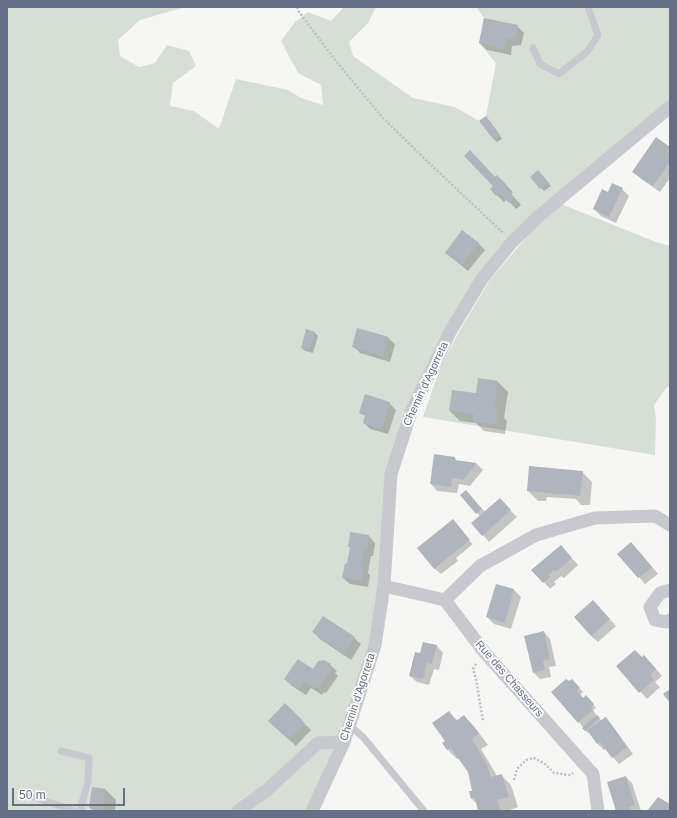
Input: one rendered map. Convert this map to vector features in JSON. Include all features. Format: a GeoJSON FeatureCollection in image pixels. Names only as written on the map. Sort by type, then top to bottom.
{"type":"FeatureCollection","features":[{"type":"Feature","properties":{"kind":"street","name":"Chemin d'Agorreta"},"geometry":{"type":"LineString","coordinates":[[312,811],[344,742],[375,645],[384,586],[391,474],[410,412],[451,330],[482,279],[512,242],[540,215],[670,107]]}},
{"type":"Feature","properties":{"kind":"street"},"geometry":{"type":"LineString","coordinates":[[384,586],[445,600],[480,566],[536,535],[595,518],[655,516],[670,525]]}},
{"type":"Feature","properties":{"kind":"street"},"geometry":{"type":"LineString","coordinates":[[670,590],[660,593],[650,607],[655,620],[667,622],[670,620]]}},
{"type":"Feature","properties":{"kind":"street","name":"Rue des Chasseurs"},"geometry":{"type":"LineString","coordinates":[[445,600],[485,653],[593,774],[598,811]]}},
{"type":"Feature","properties":{"kind":"street"},"geometry":{"type":"LineString","coordinates":[[238,811],[267,790],[318,743],[344,742]]}},
{"type":"Feature","properties":{"kind":"lane"},"geometry":{"type":"LineString","coordinates":[[532,48],[540,64],[559,74],[588,51],[598,35],[588,7]]}},
{"type":"Feature","properties":{"kind":"lane"},"geometry":{"type":"LineString","coordinates":[[349,726],[363,737],[424,811]]}},
{"type":"Feature","properties":{"kind":"lane"},"geometry":{"type":"LineString","coordinates":[[61,751],[89,758],[88,782],[81,806],[82,811]]}},
{"type":"Feature","properties":{"kind":"lane"},"geometry":{"type":"LineString","coordinates":[[23,793],[74,811]]}},
{"type":"Feature","properties":{"kind":"path"},"geometry":{"type":"LineString","coordinates":[[296,7],[336,61],[382,117],[512,242]]}},
{"type":"Feature","properties":{"kind":"path"},"geometry":{"type":"LineString","coordinates":[[483,721],[473,669],[485,653]]}},
{"type":"Feature","properties":{"kind":"path"},"geometry":{"type":"LineString","coordinates":[[514,780],[517,769],[526,760],[534,758],[545,764],[554,773],[570,775],[587,767]]}},
{"type":"Feature","properties":{"kind":"shaded area"},"geometry":{"type":"Polygon","coordinates":[[[7,7],[185,7],[140,20],[118,40],[120,56],[139,67],[155,63],[167,45],[189,51],[196,66],[173,83],[170,106],[194,111],[219,129],[236,79],[288,90],[301,98],[323,105],[321,85],[298,73],[281,41],[295,22],[308,12],[331,21],[344,7],[376,7],[368,23],[349,42],[353,56],[413,98],[455,107],[479,121],[486,116],[496,63],[479,43],[484,18],[476,7],[670,7],[670,107],[556,202],[656,242],[670,246],[670,386],[666,388],[654,405],[656,420],[655,455],[423,417],[441,365],[490,280],[554,205],[512,242],[451,330],[391,474],[375,645],[316,811],[7,811],[7,7]]]}},
{"type":"Feature","properties":{"kind":"building"},"geometry":{"type":"Polygon","coordinates":[[[484,18],[518,25],[515,38],[506,39],[504,49],[479,43],[484,18]]]}},
{"type":"Feature","properties":{"kind":"building"},"geometry":{"type":"Polygon","coordinates":[[[486,116],[500,135],[494,140],[479,121],[486,116]]]}},
{"type":"Feature","properties":{"kind":"building"},"geometry":{"type":"Polygon","coordinates":[[[656,137],[670,147],[670,162],[653,186],[632,172],[656,137]]]}},
{"type":"Feature","properties":{"kind":"building"},"geometry":{"type":"Polygon","coordinates":[[[470,150],[495,177],[497,175],[507,185],[505,187],[515,198],[509,203],[500,193],[496,196],[490,189],[493,186],[464,156],[470,150]]]}},
{"type":"Feature","properties":{"kind":"building"},"geometry":{"type":"Polygon","coordinates":[[[538,170],[548,182],[540,189],[530,177],[538,170]]]}},
{"type":"Feature","properties":{"kind":"building"},"geometry":{"type":"Polygon","coordinates":[[[612,183],[623,188],[609,217],[593,209],[602,189],[608,192],[612,183]]]}},
{"type":"Feature","properties":{"kind":"building"},"geometry":{"type":"Polygon","coordinates":[[[462,230],[479,243],[461,265],[445,253],[462,230]]]}},
{"type":"Feature","properties":{"kind":"building"},"geometry":{"type":"Polygon","coordinates":[[[357,328],[389,337],[383,356],[352,347],[357,328]]]}},
{"type":"Feature","properties":{"kind":"building"},"geometry":{"type":"Polygon","coordinates":[[[306,329],[315,332],[310,351],[301,348],[306,329]]]}},
{"type":"Feature","properties":{"kind":"building"},"geometry":{"type":"Polygon","coordinates":[[[478,378],[498,381],[494,409],[498,410],[496,424],[473,422],[474,414],[449,411],[452,390],[476,393],[478,378]]]}},
{"type":"Feature","properties":{"kind":"building"},"geometry":{"type":"Polygon","coordinates":[[[365,394],[390,402],[382,429],[363,423],[365,415],[359,413],[365,394]]]}},
{"type":"Feature","properties":{"kind":"building"},"geometry":{"type":"Polygon","coordinates":[[[434,454],[455,457],[455,460],[477,463],[463,480],[452,478],[451,487],[430,484],[434,454]]]}},
{"type":"Feature","properties":{"kind":"building"},"geometry":{"type":"Polygon","coordinates":[[[529,466],[583,471],[580,496],[527,491],[529,466]]]}},
{"type":"Feature","properties":{"kind":"building"},"geometry":{"type":"Polygon","coordinates":[[[466,490],[482,509],[476,514],[460,495],[466,490]]]}},
{"type":"Feature","properties":{"kind":"building"},"geometry":{"type":"Polygon","coordinates":[[[500,498],[511,510],[482,536],[471,523],[500,498]]]}},
{"type":"Feature","properties":{"kind":"building"},"geometry":{"type":"Polygon","coordinates":[[[453,519],[470,540],[434,569],[417,548],[453,519]]]}},
{"type":"Feature","properties":{"kind":"building"},"geometry":{"type":"Polygon","coordinates":[[[350,532],[369,535],[367,550],[364,550],[361,567],[364,567],[361,581],[342,578],[345,563],[347,564],[350,547],[348,547],[350,532]]]}},
{"type":"Feature","properties":{"kind":"building"},"geometry":{"type":"Polygon","coordinates":[[[631,542],[652,567],[638,578],[617,554],[631,542]]]}},
{"type":"Feature","properties":{"kind":"building"},"geometry":{"type":"Polygon","coordinates":[[[561,545],[572,558],[556,572],[554,570],[548,575],[550,577],[543,583],[531,570],[561,545]]]}},
{"type":"Feature","properties":{"kind":"building"},"geometry":{"type":"Polygon","coordinates":[[[496,584],[514,589],[505,623],[486,617],[496,584]]]}},
{"type":"Feature","properties":{"kind":"building"},"geometry":{"type":"Polygon","coordinates":[[[593,600],[610,619],[591,636],[574,617],[593,600]]]}},
{"type":"Feature","properties":{"kind":"building"},"geometry":{"type":"Polygon","coordinates":[[[323,616],[355,637],[344,654],[312,632],[323,616]]]}},
{"type":"Feature","properties":{"kind":"building"},"geometry":{"type":"Polygon","coordinates":[[[544,631],[550,659],[543,661],[545,670],[533,673],[524,636],[544,631]]]}},
{"type":"Feature","properties":{"kind":"building"},"geometry":{"type":"Polygon","coordinates":[[[423,642],[437,645],[432,664],[427,663],[423,679],[409,676],[415,652],[420,653],[423,642]]]}},
{"type":"Feature","properties":{"kind":"building"},"geometry":{"type":"Polygon","coordinates":[[[635,650],[642,657],[644,655],[656,669],[650,675],[654,680],[639,693],[616,666],[635,650]]]}},
{"type":"Feature","properties":{"kind":"building"},"geometry":{"type":"Polygon","coordinates":[[[298,659],[313,669],[318,661],[324,660],[331,664],[329,667],[332,668],[319,688],[317,686],[315,689],[304,682],[300,690],[284,679],[298,659]]]}},
{"type":"Feature","properties":{"kind":"building"},"geometry":{"type":"Polygon","coordinates":[[[566,679],[569,681],[572,679],[580,688],[577,691],[583,698],[586,695],[594,704],[591,707],[593,710],[578,723],[551,692],[566,679]]]}},
{"type":"Feature","properties":{"kind":"building"},"geometry":{"type":"Polygon","coordinates":[[[670,689],[670,703],[663,694],[670,689]]]}},
{"type":"Feature","properties":{"kind":"building"},"geometry":{"type":"Polygon","coordinates":[[[285,703],[305,723],[289,740],[268,721],[285,703]]]}},
{"type":"Feature","properties":{"kind":"building"},"geometry":{"type":"Polygon","coordinates":[[[449,711],[456,721],[464,715],[479,734],[472,739],[487,765],[491,777],[502,774],[509,797],[497,800],[501,811],[478,811],[475,798],[471,799],[469,791],[472,791],[468,772],[450,747],[447,750],[442,743],[445,741],[432,723],[449,711]]]}},
{"type":"Feature","properties":{"kind":"building"},"geometry":{"type":"Polygon","coordinates":[[[597,715],[600,718],[585,731],[582,728],[597,715]]]}},
{"type":"Feature","properties":{"kind":"building"},"geometry":{"type":"Polygon","coordinates":[[[606,717],[627,747],[612,758],[600,742],[597,744],[587,730],[606,717]]]}},
{"type":"Feature","properties":{"kind":"building"},"geometry":{"type":"Polygon","coordinates":[[[626,776],[635,805],[629,807],[631,811],[616,811],[607,782],[626,776]]]}},
{"type":"Feature","properties":{"kind":"building"},"geometry":{"type":"Polygon","coordinates":[[[92,787],[106,789],[104,809],[89,808],[92,787]]]}},
{"type":"Feature","properties":{"kind":"building"},"geometry":{"type":"Polygon","coordinates":[[[658,797],[670,804],[670,811],[647,811],[658,797]]]}}]}
